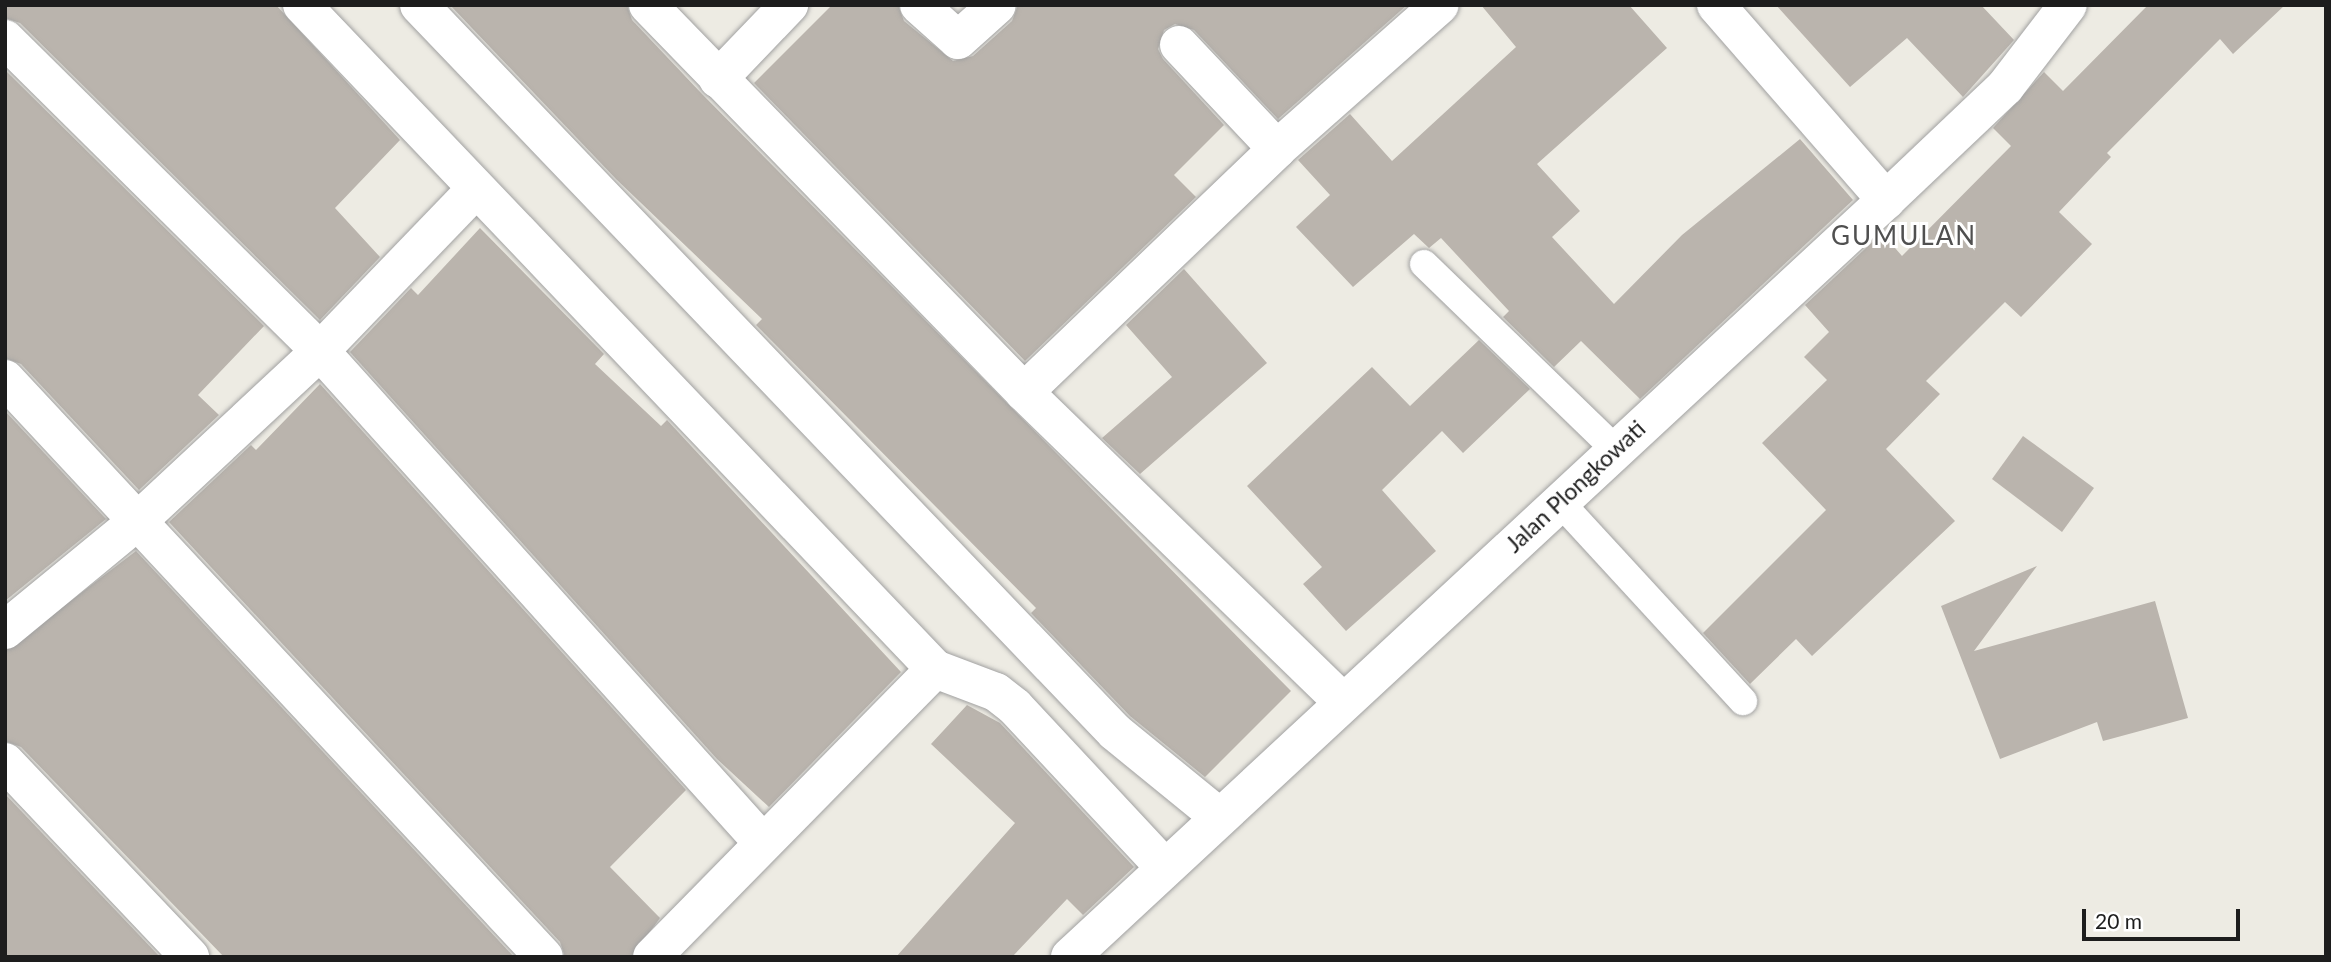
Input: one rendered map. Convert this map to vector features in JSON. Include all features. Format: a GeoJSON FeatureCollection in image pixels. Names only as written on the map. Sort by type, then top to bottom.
{"type":"FeatureCollection","features":[{"type":"Feature","properties":{"kind":"street"},"geometry":{"type":"LineString","coordinates":[[302,5],[475,190],[935,669],[996,692],[1015,708],[1164,867]]}},
{"type":"Feature","properties":{"kind":"street"},"geometry":{"type":"LineString","coordinates":[[419,5],[1115,732],[1218,816]]}},
{"type":"Feature","properties":{"kind":"street"},"geometry":{"type":"LineString","coordinates":[[648,5],[1024,392],[1342,701]]}},
{"type":"Feature","properties":{"kind":"street"},"geometry":{"type":"LineString","coordinates":[[718,79],[789,5]]}},
{"type":"Feature","properties":{"kind":"street"},"geometry":{"type":"LineString","coordinates":[[919,5],[958,40],[997,5]]}},
{"type":"Feature","properties":{"kind":"street"},"geometry":{"type":"LineString","coordinates":[[1024,392],[1277,149],[1440,5]]}},
{"type":"Feature","properties":{"kind":"street"},"geometry":{"type":"LineString","coordinates":[[1716,5],[1886,200]]}},
{"type":"Feature","properties":{"kind":"street","name":"Jalan Plongkowati"},"geometry":{"type":"LineString","coordinates":[[1070,957],[1218,816],[2005,87],[2068,5]]}},
{"type":"Feature","properties":{"kind":"street"},"geometry":{"type":"LineString","coordinates":[[5,39],[320,351],[764,843]]}},
{"type":"Feature","properties":{"kind":"street"},"geometry":{"type":"LineString","coordinates":[[1179,45],[1277,149]]}},
{"type":"Feature","properties":{"kind":"street"},"geometry":{"type":"LineString","coordinates":[[5,630],[139,520],[320,351],[475,190]]}},
{"type":"Feature","properties":{"kind":"street"},"geometry":{"type":"LineString","coordinates":[[5,379],[544,957]]}},
{"type":"Feature","properties":{"kind":"street"},"geometry":{"type":"LineString","coordinates":[[652,957],[935,669]]}},
{"type":"Feature","properties":{"kind":"street"},"geometry":{"type":"LineString","coordinates":[[5,762],[190,957]]}},
{"type":"Feature","properties":{"kind":"lane"},"geometry":{"type":"LineString","coordinates":[[1424,264],[1615,449]]}},
{"type":"Feature","properties":{"kind":"lane"},"geometry":{"type":"LineString","coordinates":[[1559,501],[1743,701]]}},
{"type":"Feature","properties":{"kind":"building"},"geometry":{"type":"Polygon","coordinates":[[[5,5],[276,5],[400,140],[335,208],[380,257],[320,320],[20,23],[5,18],[5,5]]]}},
{"type":"Feature","properties":{"kind":"building"},"geometry":{"type":"Polygon","coordinates":[[[450,5],[627,5],[632,20],[702,94],[1291,691],[1205,777],[1130,716],[1031,613],[1036,608],[756,325],[762,319],[616,179],[450,5]]]}},
{"type":"Feature","properties":{"kind":"building"},"geometry":{"type":"Polygon","coordinates":[[[832,5],[898,5],[904,21],[953,61],[973,56],[1012,21],[1018,5],[1407,5],[1278,119],[1194,30],[1175,24],[1164,30],[1158,49],[1163,59],[1224,125],[1174,175],[1196,197],[1025,361],[754,83],[832,5]]]}},
{"type":"Feature","properties":{"kind":"building"},"geometry":{"type":"Polygon","coordinates":[[[1481,5],[1629,5],[1667,48],[1537,164],[1580,211],[1552,237],[1614,304],[1682,235],[1800,139],[1853,200],[1640,399],[1581,341],[1554,367],[1503,317],[1509,311],[1441,238],[1429,248],[1414,234],[1353,287],[1296,227],[1330,195],[1298,160],[1350,114],[1392,161],[1516,47],[1481,5]]]}},
{"type":"Feature","properties":{"kind":"building"},"geometry":{"type":"Polygon","coordinates":[[[1776,5],[1981,5],[2014,40],[1963,97],[1907,38],[1850,87],[1776,5]]]}},
{"type":"Feature","properties":{"kind":"building"},"geometry":{"type":"Polygon","coordinates":[[[2148,5],[2285,5],[2233,54],[2220,39],[2107,153],[2111,157],[2059,212],[2092,244],[2021,317],[2005,302],[1926,381],[1940,394],[1886,449],[1955,521],[1812,656],[1796,639],[1750,684],[1703,633],[1826,510],[1762,443],[1827,380],[1804,357],[1829,332],[1805,305],[1882,233],[1902,256],[2011,146],[1993,128],[2044,72],[2063,91],[2148,5]]]}},
{"type":"Feature","properties":{"kind":"building"},"geometry":{"type":"Polygon","coordinates":[[[5,70],[264,326],[198,395],[219,415],[139,490],[21,364],[5,358],[5,70]]]}},
{"type":"Feature","properties":{"kind":"building"},"geometry":{"type":"Polygon","coordinates":[[[480,228],[604,354],[595,364],[661,426],[667,420],[901,672],[769,807],[717,759],[350,352],[411,288],[418,295],[480,228]]]}},
{"type":"Feature","properties":{"kind":"building"},"geometry":{"type":"Polygon","coordinates":[[[1184,269],[1267,363],[1140,474],[1102,438],[1172,377],[1126,325],[1184,269]]]}},
{"type":"Feature","properties":{"kind":"building"},"geometry":{"type":"Polygon","coordinates":[[[1479,340],[1530,389],[1463,453],[1442,431],[1382,490],[1436,551],[1346,631],[1303,584],[1322,567],[1247,486],[1372,367],[1410,406],[1479,340]]]}},
{"type":"Feature","properties":{"kind":"building"},"geometry":{"type":"Polygon","coordinates":[[[320,384],[686,790],[610,867],[660,918],[631,957],[565,957],[560,942],[169,522],[251,445],[256,450],[320,384]]]}},
{"type":"Feature","properties":{"kind":"building"},"geometry":{"type":"Polygon","coordinates":[[[5,411],[106,519],[5,601],[5,411]]]}},
{"type":"Feature","properties":{"kind":"building"},"geometry":{"type":"Polygon","coordinates":[[[2023,436],[2094,488],[2062,532],[1992,479],[2023,436]]]}},
{"type":"Feature","properties":{"kind":"building"},"geometry":{"type":"Polygon","coordinates":[[[136,551],[514,957],[224,957],[21,747],[5,741],[5,651],[136,551]]]}},
{"type":"Feature","properties":{"kind":"building"},"geometry":{"type":"Polygon","coordinates":[[[2037,566],[1974,651],[2155,601],[2188,718],[2103,741],[2097,722],[2000,759],[1941,606],[2037,566]]]}},
{"type":"Feature","properties":{"kind":"building"},"geometry":{"type":"Polygon","coordinates":[[[967,705],[1000,723],[1134,867],[1083,915],[1067,899],[1012,957],[896,957],[1015,823],[931,744],[967,705]]]}},
{"type":"Feature","properties":{"kind":"building"},"geometry":{"type":"Polygon","coordinates":[[[5,794],[160,957],[5,957],[5,794]]]}},
{"type":"Feature","properties":{"kind":"district","name":"GUMULAN"},"geometry":{"type":"Point","coordinates":[1904,236]}}]}
